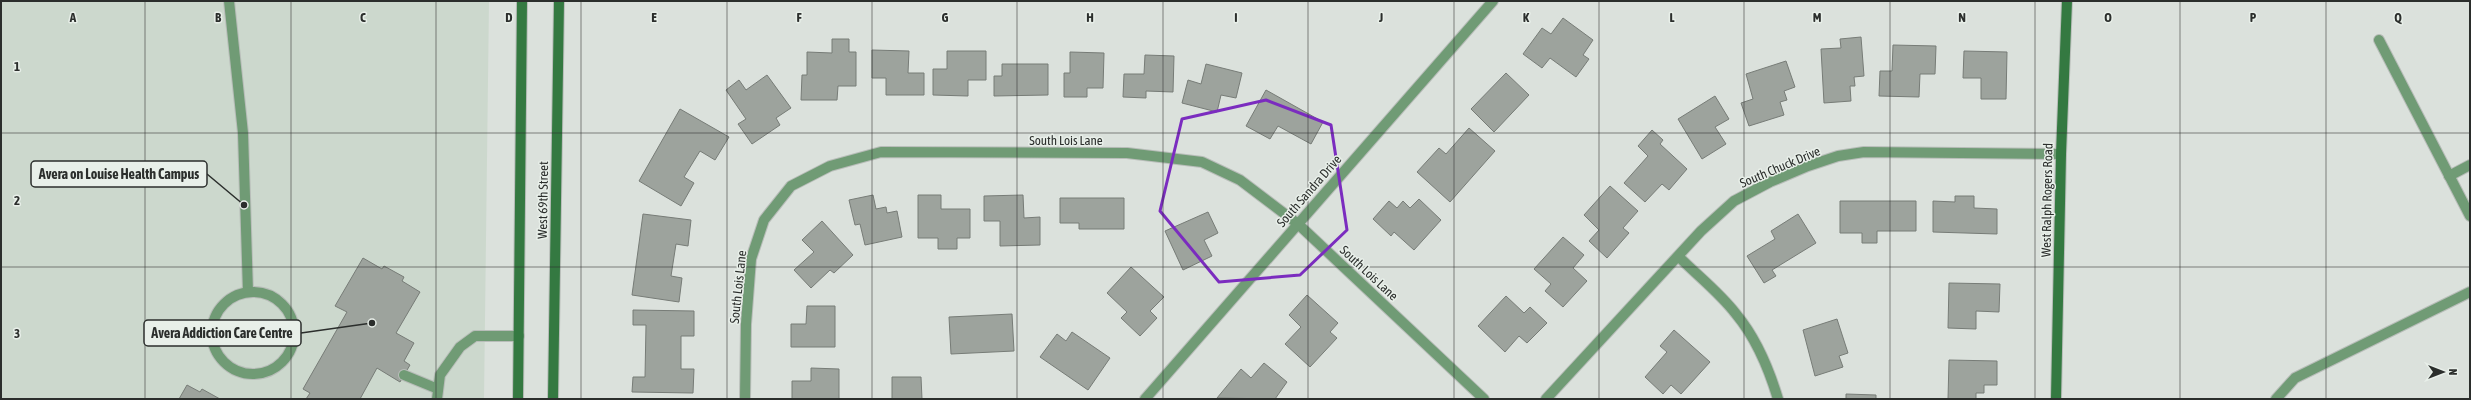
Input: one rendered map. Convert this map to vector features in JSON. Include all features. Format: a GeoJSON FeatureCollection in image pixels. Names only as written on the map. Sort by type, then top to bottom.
{"type":"FeatureCollection","features":[{"type":"Feature","properties":{"kind":"main road","name":"West 69th Street"},"geometry":{"type":"LineString","coordinates":[[518,399],[522,1]]}},
{"type":"Feature","properties":{"kind":"main road","name":"West 69th Street"},"geometry":{"type":"LineString","coordinates":[[553,399],[559,1]]}},
{"type":"Feature","properties":{"kind":"main road","name":"West Ralph Rogers Road"},"geometry":{"type":"LineString","coordinates":[[2056,399],[2061,154],[2067,1]]}},
{"type":"Feature","properties":{"kind":"street"},"geometry":{"type":"LineString","coordinates":[[229,1],[243,133],[248,292]]}},
{"type":"Feature","properties":{"kind":"street","name":"South Sandra Drive"},"geometry":{"type":"LineString","coordinates":[[1145,399],[1493,1]]}},
{"type":"Feature","properties":{"kind":"street"},"geometry":{"type":"LineString","coordinates":[[2379,40],[2470,216]]}},
{"type":"Feature","properties":{"kind":"street","name":"South Lois Lane"},"geometry":{"type":"LineString","coordinates":[[745,399],[746,324],[751,259],[764,220],[792,186],[830,166],[881,152],[1127,153],[1202,162],[1240,180],[1298,224],[1484,399]]}},
{"type":"Feature","properties":{"kind":"street","name":"South Chuck Drive"},"geometry":{"type":"LineString","coordinates":[[1546,399],[1702,232],[1734,201],[1776,179],[1838,156],[1864,152],[2061,154]]}},
{"type":"Feature","properties":{"kind":"street"},"geometry":{"type":"LineString","coordinates":[[2449,176],[2470,165]]}},
{"type":"Feature","properties":{"kind":"street"},"geometry":{"type":"LineString","coordinates":[[1679,257],[1736,314],[1756,345],[1770,374],[1778,399]]}},
{"type":"Feature","properties":{"kind":"street"},"geometry":{"type":"LineString","coordinates":[[248,292],[265,293],[275,298],[286,308],[292,319],[295,334],[292,348],[284,360],[274,370],[260,374],[247,375],[234,370],[224,363],[216,352],[212,339],[212,326],[216,313],[224,303],[234,296],[248,292]]}},
{"type":"Feature","properties":{"kind":"street"},"geometry":{"type":"LineString","coordinates":[[2276,399],[2295,378],[2470,292]]}},
{"type":"Feature","properties":{"kind":"street"},"geometry":{"type":"LineString","coordinates":[[404,375],[437,394],[440,375],[460,347],[475,336],[519,336]]}},
{"type":"Feature","properties":{"kind":"highlighted area"},"geometry":{"type":"Polygon","coordinates":[[[1266,100],[1331,125],[1347,230],[1300,275],[1219,282],[1160,211],[1182,119],[1266,100]]]}},
{"type":"Feature","properties":{"kind":"shaded area"},"geometry":{"type":"Polygon","coordinates":[[[1,1],[489,1],[484,399],[1,399],[1,1]]]}},
{"type":"Feature","properties":{"kind":"building"},"geometry":{"type":"Polygon","coordinates":[[[1563,18],[1593,40],[1583,55],[1589,59],[1576,77],[1550,58],[1542,68],[1523,54],[1542,28],[1551,34],[1563,18]]]}},
{"type":"Feature","properties":{"kind":"building"},"geometry":{"type":"Polygon","coordinates":[[[1861,37],[1864,76],[1854,77],[1855,86],[1850,86],[1851,101],[1824,103],[1821,49],[1841,48],[1840,39],[1861,37]]]}},
{"type":"Feature","properties":{"kind":"building"},"geometry":{"type":"Polygon","coordinates":[[[832,39],[849,39],[849,52],[856,52],[856,86],[838,86],[837,100],[801,100],[802,75],[807,75],[807,52],[832,53],[832,39]]]}},
{"type":"Feature","properties":{"kind":"building"},"geometry":{"type":"Polygon","coordinates":[[[1893,45],[1936,46],[1935,74],[1920,74],[1919,97],[1879,96],[1880,71],[1892,71],[1893,45]]]}},
{"type":"Feature","properties":{"kind":"building"},"geometry":{"type":"Polygon","coordinates":[[[872,50],[909,51],[908,73],[924,73],[924,95],[886,95],[886,78],[872,78],[872,50]]]}},
{"type":"Feature","properties":{"kind":"building"},"geometry":{"type":"Polygon","coordinates":[[[947,51],[986,51],[986,80],[968,80],[968,96],[933,95],[933,69],[947,69],[947,51]]]}},
{"type":"Feature","properties":{"kind":"building"},"geometry":{"type":"Polygon","coordinates":[[[1964,51],[2007,52],[2006,99],[1981,99],[1981,78],[1963,78],[1964,51]]]}},
{"type":"Feature","properties":{"kind":"building"},"geometry":{"type":"Polygon","coordinates":[[[1070,52],[1104,53],[1103,88],[1087,88],[1087,97],[1064,97],[1064,73],[1070,73],[1070,52]]]}},
{"type":"Feature","properties":{"kind":"building"},"geometry":{"type":"Polygon","coordinates":[[[1145,55],[1174,56],[1173,92],[1146,91],[1146,98],[1123,97],[1124,74],[1144,74],[1145,55]]]}},
{"type":"Feature","properties":{"kind":"building"},"geometry":{"type":"Polygon","coordinates":[[[1786,61],[1795,87],[1784,91],[1787,100],[1780,102],[1784,115],[1749,126],[1741,103],[1753,99],[1746,74],[1786,61]]]}},
{"type":"Feature","properties":{"kind":"building"},"geometry":{"type":"Polygon","coordinates":[[[1002,64],[1048,64],[1048,95],[994,96],[994,76],[1002,76],[1002,64]]]}},
{"type":"Feature","properties":{"kind":"building"},"geometry":{"type":"Polygon","coordinates":[[[1206,64],[1242,73],[1236,98],[1221,95],[1217,112],[1182,103],[1188,80],[1201,84],[1206,64]]]}},
{"type":"Feature","properties":{"kind":"building"},"geometry":{"type":"Polygon","coordinates":[[[1506,73],[1529,95],[1494,132],[1471,109],[1506,73]]]}},
{"type":"Feature","properties":{"kind":"building"},"geometry":{"type":"Polygon","coordinates":[[[767,75],[791,108],[776,118],[780,125],[752,144],[738,124],[746,119],[726,90],[739,80],[746,90],[767,75]]]}},
{"type":"Feature","properties":{"kind":"building"},"geometry":{"type":"Polygon","coordinates":[[[1266,90],[1323,122],[1311,144],[1278,126],[1270,139],[1246,126],[1266,90]]]}},
{"type":"Feature","properties":{"kind":"building"},"geometry":{"type":"Polygon","coordinates":[[[1715,96],[1729,119],[1715,127],[1726,144],[1702,159],[1678,119],[1715,96]]]}},
{"type":"Feature","properties":{"kind":"building"},"geometry":{"type":"Polygon","coordinates":[[[680,109],[729,137],[715,160],[700,151],[684,177],[694,183],[681,206],[639,181],[680,109]]]}},
{"type":"Feature","properties":{"kind":"building"},"geometry":{"type":"Polygon","coordinates":[[[1469,128],[1495,151],[1450,202],[1417,172],[1439,148],[1446,154],[1469,128]]]}},
{"type":"Feature","properties":{"kind":"building"},"geometry":{"type":"Polygon","coordinates":[[[1652,130],[1663,140],[1660,144],[1687,169],[1669,190],[1662,184],[1645,202],[1624,183],[1648,156],[1638,146],[1652,130]]]}},
{"type":"Feature","properties":{"kind":"building"},"geometry":{"type":"Polygon","coordinates":[[[1610,186],[1638,211],[1623,228],[1629,233],[1607,258],[1589,241],[1599,230],[1584,215],[1610,186]]]}},
{"type":"Feature","properties":{"kind":"building"},"geometry":{"type":"Polygon","coordinates":[[[873,195],[876,209],[886,207],[887,213],[897,211],[902,237],[865,245],[860,224],[855,225],[849,200],[873,195]]]}},
{"type":"Feature","properties":{"kind":"building"},"geometry":{"type":"Polygon","coordinates":[[[918,195],[941,195],[941,209],[970,209],[970,238],[957,238],[957,249],[938,249],[938,238],[918,238],[918,195]]]}},
{"type":"Feature","properties":{"kind":"building"},"geometry":{"type":"Polygon","coordinates":[[[1023,195],[1024,218],[1040,217],[1040,245],[1000,246],[1000,221],[984,221],[984,196],[1023,195]]]}},
{"type":"Feature","properties":{"kind":"building"},"geometry":{"type":"Polygon","coordinates":[[[1955,196],[1974,196],[1974,208],[1997,209],[1997,234],[1933,232],[1933,201],[1955,202],[1955,196]]]}},
{"type":"Feature","properties":{"kind":"building"},"geometry":{"type":"Polygon","coordinates":[[[1060,198],[1124,198],[1124,229],[1079,229],[1079,223],[1060,223],[1060,198]]]}},
{"type":"Feature","properties":{"kind":"building"},"geometry":{"type":"Polygon","coordinates":[[[1419,199],[1441,220],[1414,250],[1394,232],[1391,236],[1373,219],[1389,201],[1397,208],[1403,201],[1410,208],[1419,199]]]}},
{"type":"Feature","properties":{"kind":"building"},"geometry":{"type":"Polygon","coordinates":[[[1840,201],[1916,201],[1916,231],[1877,231],[1877,243],[1862,243],[1862,233],[1840,233],[1840,201]]]}},
{"type":"Feature","properties":{"kind":"building"},"geometry":{"type":"Polygon","coordinates":[[[1208,212],[1218,233],[1204,240],[1212,256],[1183,270],[1165,231],[1208,212]]]}},
{"type":"Feature","properties":{"kind":"building"},"geometry":{"type":"Polygon","coordinates":[[[643,214],[691,220],[688,246],[676,244],[671,276],[682,278],[679,302],[632,295],[643,214]]]}},
{"type":"Feature","properties":{"kind":"building"},"geometry":{"type":"Polygon","coordinates":[[[1798,214],[1816,243],[1772,270],[1776,276],[1764,283],[1747,256],[1775,239],[1771,231],[1798,214]]]}},
{"type":"Feature","properties":{"kind":"building"},"geometry":{"type":"Polygon","coordinates":[[[822,221],[853,255],[834,273],[830,270],[811,288],[794,270],[814,252],[802,240],[822,221]]]}},
{"type":"Feature","properties":{"kind":"building"},"geometry":{"type":"Polygon","coordinates":[[[1563,237],[1584,255],[1573,268],[1587,281],[1563,307],[1545,291],[1551,284],[1534,269],[1563,237]]]}},
{"type":"Feature","properties":{"kind":"building"},"geometry":{"type":"Polygon","coordinates":[[[363,258],[382,269],[384,266],[404,277],[402,281],[420,292],[396,333],[414,343],[404,361],[410,365],[400,382],[377,368],[360,399],[306,399],[310,393],[303,389],[347,312],[335,306],[363,258]]]}},
{"type":"Feature","properties":{"kind":"building"},"geometry":{"type":"Polygon","coordinates":[[[1131,267],[1164,297],[1150,311],[1157,318],[1140,336],[1121,318],[1127,312],[1107,293],[1131,267]]]}},
{"type":"Feature","properties":{"kind":"building"},"geometry":{"type":"Polygon","coordinates":[[[1949,283],[2000,284],[1999,312],[1976,311],[1976,329],[1948,328],[1949,283]]]}},
{"type":"Feature","properties":{"kind":"building"},"geometry":{"type":"Polygon","coordinates":[[[1307,295],[1338,323],[1330,332],[1337,338],[1310,367],[1285,344],[1301,327],[1289,315],[1307,295]]]}},
{"type":"Feature","properties":{"kind":"building"},"geometry":{"type":"Polygon","coordinates":[[[1506,296],[1524,313],[1530,307],[1547,323],[1527,343],[1519,336],[1505,352],[1478,326],[1506,296]]]}},
{"type":"Feature","properties":{"kind":"building"},"geometry":{"type":"Polygon","coordinates":[[[807,306],[835,306],[835,347],[791,347],[791,324],[806,324],[807,306]]]}},
{"type":"Feature","properties":{"kind":"building"},"geometry":{"type":"Polygon","coordinates":[[[633,310],[694,311],[694,336],[681,336],[681,369],[694,369],[693,393],[632,392],[633,377],[645,377],[646,325],[633,325],[633,310]]]}},
{"type":"Feature","properties":{"kind":"building"},"geometry":{"type":"Polygon","coordinates":[[[1012,314],[1014,351],[951,354],[949,317],[1012,314]]]}},
{"type":"Feature","properties":{"kind":"building"},"geometry":{"type":"Polygon","coordinates":[[[1837,319],[1848,353],[1839,356],[1843,367],[1815,376],[1803,330],[1837,319]]]}},
{"type":"Feature","properties":{"kind":"building"},"geometry":{"type":"Polygon","coordinates":[[[1674,330],[1710,362],[1681,394],[1671,385],[1663,394],[1645,377],[1667,352],[1660,346],[1674,330]]]}},
{"type":"Feature","properties":{"kind":"building"},"geometry":{"type":"Polygon","coordinates":[[[1072,332],[1110,358],[1088,390],[1040,357],[1057,334],[1066,341],[1072,332]]]}},
{"type":"Feature","properties":{"kind":"building"},"geometry":{"type":"Polygon","coordinates":[[[1949,360],[1997,361],[1997,385],[1984,385],[1984,393],[1976,393],[1976,399],[1948,399],[1949,360]]]}},
{"type":"Feature","properties":{"kind":"building"},"geometry":{"type":"Polygon","coordinates":[[[1264,363],[1287,382],[1275,399],[1217,398],[1241,369],[1251,378],[1264,363]]]}},
{"type":"Feature","properties":{"kind":"building"},"geometry":{"type":"Polygon","coordinates":[[[811,368],[839,369],[839,399],[792,399],[792,381],[811,381],[811,368]]]}},
{"type":"Feature","properties":{"kind":"building"},"geometry":{"type":"Polygon","coordinates":[[[892,377],[921,377],[922,399],[892,399],[892,377]]]}},
{"type":"Feature","properties":{"kind":"building"},"geometry":{"type":"Polygon","coordinates":[[[187,385],[200,392],[202,389],[220,399],[179,399],[187,385]]]}},
{"type":"Feature","properties":{"kind":"building"},"geometry":{"type":"Polygon","coordinates":[[[1846,394],[1876,395],[1876,399],[1846,399],[1846,394]]]}},
{"type":"Feature","properties":{"kind":"place","name":"Avera on Louise Health Campus"},"geometry":{"type":"Point","coordinates":[244,205]}},
{"type":"Feature","properties":{"kind":"place","name":"Avera Addiction Care Centre"},"geometry":{"type":"Point","coordinates":[372,323]}}]}
